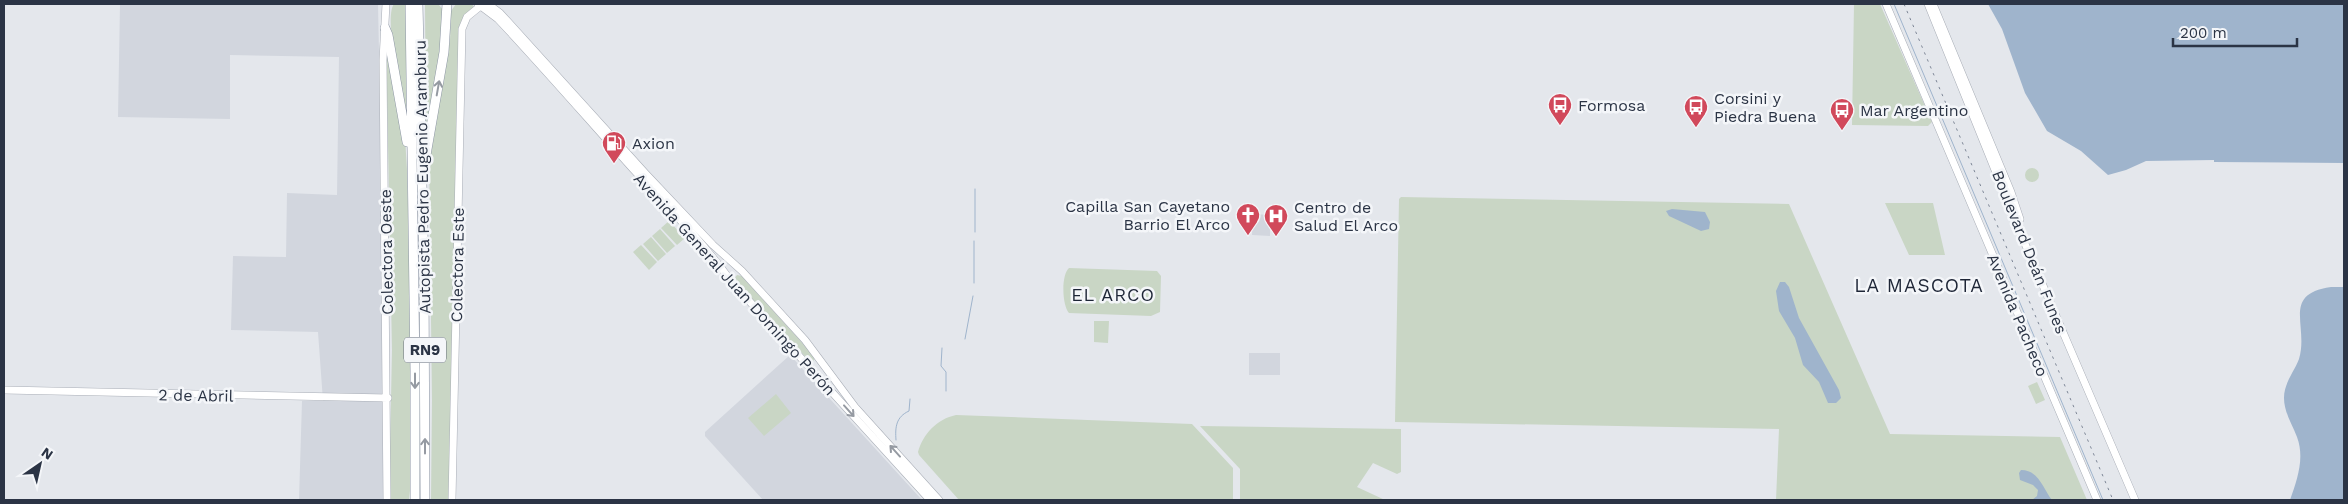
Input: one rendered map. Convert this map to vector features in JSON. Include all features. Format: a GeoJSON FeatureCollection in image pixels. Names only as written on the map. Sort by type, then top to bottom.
{"type":"FeatureCollection","features":[{"type":"Feature","properties":{"kind":"highway"},"geometry":{"type":"LineString","coordinates":[[423,205],[426,154],[444,52],[447,4]]}},
{"type":"Feature","properties":{"kind":"highway","name":"Autopista Pedro Eugenio Aramburu"},"geometry":{"type":"LineString","coordinates":[[414,6],[423,205],[425,498]]}},
{"type":"Feature","properties":{"kind":"highway","name":"Autopista Pedro Eugenio Aramburu"},"geometry":{"type":"LineString","coordinates":[[414,6],[412,210],[416,479],[414,500]]}},
{"type":"Feature","properties":{"kind":"highway"},"geometry":{"type":"LineString","coordinates":[[385,28],[388,35],[408,147],[412,210]]}},
{"type":"Feature","properties":{"kind":"main road","name":"Colectora Oeste"},"geometry":{"type":"LineString","coordinates":[[386,4],[384,126],[388,398],[387,500]]}},
{"type":"Feature","properties":{"kind":"main road","name":"Avenida General Juan Domingo Perón"},"geometry":{"type":"LineString","coordinates":[[483,4],[498,15],[713,245],[742,271],[819,356],[855,407],[939,500]]}},
{"type":"Feature","properties":{"kind":"main road","name":"Colectora Este"},"geometry":{"type":"LineString","coordinates":[[452,500],[462,30],[467,17],[483,4]]}},
{"type":"Feature","properties":{"kind":"main road"},"geometry":{"type":"LineString","coordinates":[[498,15],[502,4]]}},
{"type":"Feature","properties":{"kind":"main road","name":"Avenida Pacheco"},"geometry":{"type":"LineString","coordinates":[[1886,4],[2097,500]]}},
{"type":"Feature","properties":{"kind":"main road","name":"Boulevard Deán Funes"},"geometry":{"type":"LineString","coordinates":[[1928,4],[2020,232],[2134,500]]}},
{"type":"Feature","properties":{"kind":"main road","name":"Boulevard Deán Funes"},"geometry":{"type":"LineString","coordinates":[[1933,4],[2011,192],[2022,224],[2139,500]]}},
{"type":"Feature","properties":{"kind":"main road","name":"Avenida General Juan Domingo Perón"},"geometry":{"type":"LineString","coordinates":[[498,15],[698,238],[731,281],[930,500]]}},
{"type":"Feature","properties":{"kind":"main road"},"geometry":{"type":"LineString","coordinates":[[731,281],[734,272],[742,271]]}},
{"type":"Feature","properties":{"kind":"main road"},"geometry":{"type":"LineString","coordinates":[[808,366],[816,366],[819,356]]}},
{"type":"Feature","properties":{"kind":"main road","name":"2 de Abril"},"geometry":{"type":"LineString","coordinates":[[4,390],[388,398]]}},
{"type":"Feature","properties":{"kind":"shaded area"},"geometry":{"type":"Polygon","coordinates":[[[120,4],[378,4],[383,252],[383,500],[299,500],[302,401],[323,401],[318,332],[231,330],[233,256],[286,257],[287,193],[337,195],[339,57],[230,55],[230,119],[118,117],[120,4]]]}},
{"type":"Feature","properties":{"kind":"shaded area"},"geometry":{"type":"Polygon","coordinates":[[[1253,214],[1270,215],[1270,236],[1252,235],[1253,214]]]}},
{"type":"Feature","properties":{"kind":"shaded area"},"geometry":{"type":"Polygon","coordinates":[[[1249,353],[1280,353],[1280,375],[1249,375],[1249,353]]]}},
{"type":"Feature","properties":{"kind":"shaded area"},"geometry":{"type":"Polygon","coordinates":[[[790,355],[922,500],[763,500],[705,436],[705,432],[790,355]]]}},
{"type":"Feature","properties":{"kind":"green space"},"geometry":{"type":"Polygon","coordinates":[[[394,4],[407,5],[406,122],[392,42],[391,12],[394,4]]]}},
{"type":"Feature","properties":{"kind":"green space"},"geometry":{"type":"Polygon","coordinates":[[[456,4],[472,4],[474,7],[461,21],[459,30],[449,500],[431,500],[432,400],[429,153],[450,40],[451,11],[456,4]]]}},
{"type":"Feature","properties":{"kind":"green space"},"geometry":{"type":"Polygon","coordinates":[[[1854,4],[1880,4],[1932,122],[1928,126],[1852,125],[1854,4]]]}},
{"type":"Feature","properties":{"kind":"green space"},"geometry":{"type":"Polygon","coordinates":[[[425,5],[439,5],[443,10],[443,39],[426,133],[425,5]]]}},
{"type":"Feature","properties":{"kind":"green space"},"geometry":{"type":"Polygon","coordinates":[[[386,43],[405,137],[407,170],[411,311],[412,472],[409,500],[389,500],[392,350],[386,43]]]}},
{"type":"Feature","properties":{"kind":"green space"},"geometry":{"type":"Polygon","coordinates":[[[2029,168],[2035,168],[2039,175],[2035,182],[2029,182],[2025,178],[2025,172],[2029,168]]]}},
{"type":"Feature","properties":{"kind":"green space"},"geometry":{"type":"Polygon","coordinates":[[[1401,197],[1789,204],[1890,434],[2060,437],[2087,500],[1776,500],[1779,429],[1395,422],[1399,199],[1401,197]]]}},
{"type":"Feature","properties":{"kind":"green space"},"geometry":{"type":"Polygon","coordinates":[[[1885,203],[1933,203],[1945,255],[1909,255],[1885,203]]]}},
{"type":"Feature","properties":{"kind":"green space"},"geometry":{"type":"Polygon","coordinates":[[[669,221],[685,238],[677,245],[661,228],[669,221]]]}},
{"type":"Feature","properties":{"kind":"green space"},"geometry":{"type":"Polygon","coordinates":[[[660,229],[675,246],[667,253],[652,236],[660,229]]]}},
{"type":"Feature","properties":{"kind":"green space"},"geometry":{"type":"Polygon","coordinates":[[[651,237],[666,254],[658,261],[643,244],[651,237]]]}},
{"type":"Feature","properties":{"kind":"green space"},"geometry":{"type":"Polygon","coordinates":[[[641,245],[657,262],[649,270],[633,252],[641,245]]]}},
{"type":"Feature","properties":{"kind":"green space"},"geometry":{"type":"Polygon","coordinates":[[[1069,268],[1157,271],[1161,276],[1160,312],[1151,316],[1069,313],[1065,304],[1063,290],[1066,272],[1069,268]]]}},
{"type":"Feature","properties":{"kind":"green space"},"geometry":{"type":"Polygon","coordinates":[[[737,275],[742,276],[815,357],[812,364],[734,279],[737,275]]]}},
{"type":"Feature","properties":{"kind":"green space"},"geometry":{"type":"Polygon","coordinates":[[[1094,321],[1109,321],[1108,343],[1094,342],[1094,321]]]}},
{"type":"Feature","properties":{"kind":"green space"},"geometry":{"type":"Polygon","coordinates":[[[2037,382],[2045,400],[2036,404],[2028,386],[2037,382]]]}},
{"type":"Feature","properties":{"kind":"green space"},"geometry":{"type":"Polygon","coordinates":[[[776,394],[791,413],[764,436],[748,418],[776,394]]]}},
{"type":"Feature","properties":{"kind":"green space"},"geometry":{"type":"Polygon","coordinates":[[[956,415],[1192,424],[1233,468],[1233,500],[959,500],[918,452],[923,439],[932,428],[943,420],[956,415]]]}},
{"type":"Feature","properties":{"kind":"green space"},"geometry":{"type":"Polygon","coordinates":[[[1200,426],[1401,429],[1401,472],[1397,474],[1373,463],[1357,487],[1385,500],[1240,500],[1240,469],[1200,426]]]}},
{"type":"Feature","properties":{"kind":"water"},"geometry":{"type":"Polygon","coordinates":[[[1988,4],[2344,4],[2344,163],[2214,162],[2214,160],[2146,161],[2126,170],[2108,175],[2081,151],[2047,131],[2025,93],[2002,29],[1988,4]]]}},
{"type":"Feature","properties":{"kind":"water"},"geometry":{"type":"Polygon","coordinates":[[[1672,209],[1705,212],[1710,222],[1709,229],[1701,231],[1669,216],[1666,211],[1672,209]]]}},
{"type":"Feature","properties":{"kind":"water"},"geometry":{"type":"Polygon","coordinates":[[[1780,282],[1785,282],[1789,287],[1799,318],[1839,390],[1841,398],[1836,403],[1828,403],[1819,382],[1803,365],[1795,338],[1779,311],[1776,291],[1780,282]]]}},
{"type":"Feature","properties":{"kind":"water"},"geometry":{"type":"Polygon","coordinates":[[[2331,287],[2344,287],[2344,500],[2290,500],[2297,477],[2300,453],[2297,437],[2285,408],[2284,393],[2287,382],[2299,359],[2301,347],[2300,313],[2302,304],[2306,297],[2316,291],[2331,287]]]}},
{"type":"Feature","properties":{"kind":"water"},"geometry":{"type":"Polygon","coordinates":[[[2021,470],[2032,473],[2040,481],[2052,500],[2032,500],[2037,496],[2038,490],[2033,485],[2020,480],[2019,473],[2021,470]]]}},
{"type":"Feature","properties":{"kind":"waterway"},"geometry":{"type":"LineString","coordinates":[[1894,4],[2103,500]]}},
{"type":"Feature","properties":{"kind":"waterway"},"geometry":{"type":"LineString","coordinates":[[975,189],[975,232]]}},
{"type":"Feature","properties":{"kind":"waterway"},"geometry":{"type":"LineString","coordinates":[[974,241],[974,283]]}},
{"type":"Feature","properties":{"kind":"waterway"},"geometry":{"type":"LineString","coordinates":[[965,339],[973,296]]}},
{"type":"Feature","properties":{"kind":"waterway"},"geometry":{"type":"LineString","coordinates":[[942,348],[941,366],[946,372],[946,391]]}},
{"type":"Feature","properties":{"kind":"waterway"},"geometry":{"type":"LineString","coordinates":[[896,440],[897,423],[901,416],[909,411],[910,399]]}},
{"type":"Feature","properties":{"kind":"railway"},"geometry":{"type":"LineString","coordinates":[[1904,4],[2113,500]]}},
{"type":"Feature","properties":{"kind":"place","name":"Formosa"},"geometry":{"type":"Point","coordinates":[1560,126]}},
{"type":"Feature","properties":{"kind":"place","name":"Corsini y Piedra Buena"},"geometry":{"type":"Point","coordinates":[1696,128]}},
{"type":"Feature","properties":{"kind":"place","name":"Mar Argentino"},"geometry":{"type":"Point","coordinates":[1842,131]}},
{"type":"Feature","properties":{"kind":"place","name":"Axion"},"geometry":{"type":"Point","coordinates":[614,164]}},
{"type":"Feature","properties":{"kind":"place","name":"Capilla San Cayetano Barrio El Arco"},"geometry":{"type":"Point","coordinates":[1248,236]}},
{"type":"Feature","properties":{"kind":"place","name":"Centro de Salud El Arco"},"geometry":{"type":"Point","coordinates":[1276,237]}},
{"type":"Feature","properties":{"kind":"district","name":"LA MASCOTA"},"geometry":{"type":"Point","coordinates":[1919,285]}},
{"type":"Feature","properties":{"kind":"district","name":"EL ARCO"},"geometry":{"type":"Point","coordinates":[1113,295]}}]}
